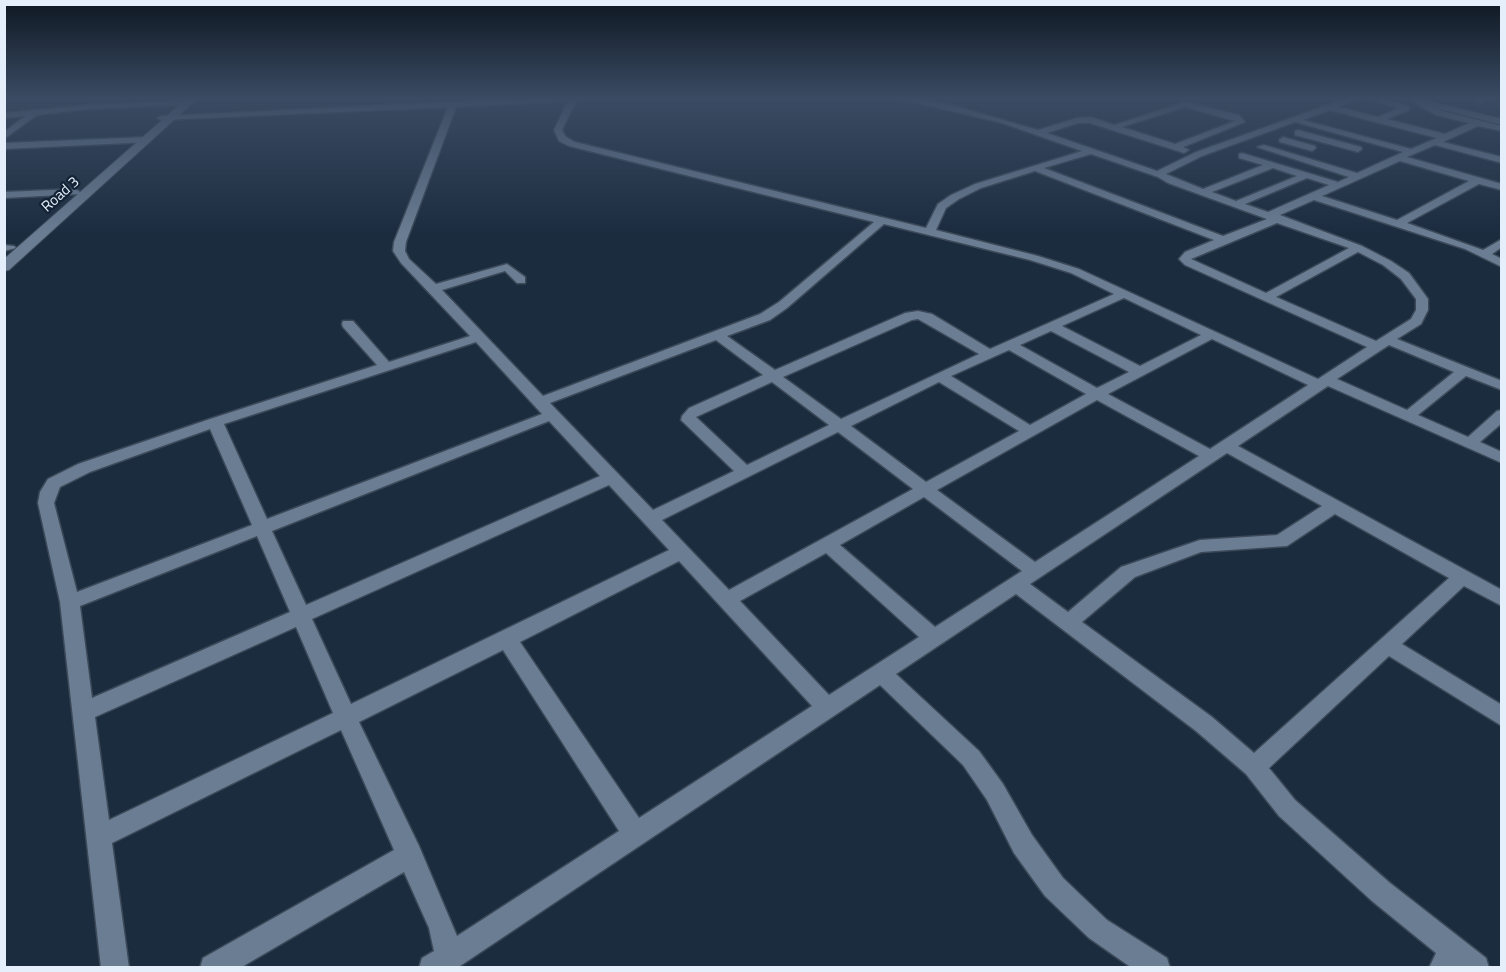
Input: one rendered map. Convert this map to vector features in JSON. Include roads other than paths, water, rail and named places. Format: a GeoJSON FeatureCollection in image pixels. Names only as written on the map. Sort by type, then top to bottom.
{"type":"FeatureCollection","features":[{"type":"Feature","properties":{"kind":"street"},"geometry":{"type":"LineString","coordinates":[[4,146],[42,144]]}},
{"type":"Feature","properties":{"kind":"street","name":"Road 3"},"geometry":{"type":"LineString","coordinates":[[6,250],[136,144]]}},
{"type":"Feature","properties":{"kind":"street","name":"Road 3"},"geometry":{"type":"LineString","coordinates":[[4,267],[137,144]]}},
{"type":"Feature","properties":{"kind":"street"},"geometry":{"type":"LineString","coordinates":[[444,144],[400,242],[399,251],[405,261],[434,289],[827,707]]}},
{"type":"Feature","properties":{"kind":"street"},"geometry":{"type":"LineString","coordinates":[[573,144],[880,222],[1034,258],[1075,271],[1212,334],[1502,458]]}},
{"type":"Feature","properties":{"kind":"street"},"geometry":{"type":"LineString","coordinates":[[440,962],[1383,343],[1416,321],[1422,310],[1422,299],[1405,276],[1358,248],[1076,144]]}},
{"type":"Feature","properties":{"kind":"street"},"geometry":{"type":"LineString","coordinates":[[1167,144],[1199,154]]}},
{"type":"Feature","properties":{"kind":"street"},"geometry":{"type":"LineString","coordinates":[[1175,147],[1182,144]]}},
{"type":"Feature","properties":{"kind":"street"},"geometry":{"type":"LineString","coordinates":[[1161,175],[1161,171],[1199,154],[1233,144]]}},
{"type":"Feature","properties":{"kind":"street"},"geometry":{"type":"LineString","coordinates":[[1298,144],[1322,151]]}},
{"type":"Feature","properties":{"kind":"street"},"geometry":{"type":"LineString","coordinates":[[1344,144],[1358,150]]}},
{"type":"Feature","properties":{"kind":"street"},"geometry":{"type":"LineString","coordinates":[[1342,156],[1371,144]]}},
{"type":"Feature","properties":{"kind":"street"},"geometry":{"type":"LineString","coordinates":[[1384,144],[1412,152]]}},
{"type":"Feature","properties":{"kind":"street"},"geometry":{"type":"LineString","coordinates":[[1428,144],[1313,196],[1275,217],[1189,254],[1185,259],[1189,263],[1266,298],[1502,386]]}},
{"type":"Feature","properties":{"kind":"street"},"geometry":{"type":"LineString","coordinates":[[1437,144],[1500,159]]}},
{"type":"Feature","properties":{"kind":"street"},"geometry":{"type":"LineString","coordinates":[[1261,147],[1357,176]]}},
{"type":"Feature","properties":{"kind":"street"},"geometry":{"type":"LineString","coordinates":[[929,233],[942,206],[955,197],[978,186],[1093,150]]}},
{"type":"Feature","properties":{"kind":"street"},"geometry":{"type":"LineString","coordinates":[[1242,156],[1339,184]]}},
{"type":"Feature","properties":{"kind":"street"},"geometry":{"type":"LineString","coordinates":[[1399,158],[1502,187]]}},
{"type":"Feature","properties":{"kind":"street"},"geometry":{"type":"LineString","coordinates":[[1321,165],[1331,161]]}},
{"type":"Feature","properties":{"kind":"street"},"geometry":{"type":"LineString","coordinates":[[1204,192],[1272,165]]}},
{"type":"Feature","properties":{"kind":"street"},"geometry":{"type":"LineString","coordinates":[[1037,169],[1223,240]]}},
{"type":"Feature","properties":{"kind":"street"},"geometry":{"type":"LineString","coordinates":[[1237,204],[1307,175]]}},
{"type":"Feature","properties":{"kind":"street"},"geometry":{"type":"LineString","coordinates":[[1398,224],[1478,180]]}},
{"type":"Feature","properties":{"kind":"street"},"geometry":{"type":"LineString","coordinates":[[4,195],[75,192]]}},
{"type":"Feature","properties":{"kind":"street"},"geometry":{"type":"LineString","coordinates":[[1313,196],[1485,254],[1502,264]]}},
{"type":"Feature","properties":{"kind":"street"},"geometry":{"type":"LineString","coordinates":[[540,402],[765,317],[783,305],[880,222]]}},
{"type":"Feature","properties":{"kind":"street"},"geometry":{"type":"LineString","coordinates":[[1485,254],[1502,242]]}},
{"type":"Feature","properties":{"kind":"street"},"geometry":{"type":"LineString","coordinates":[[1266,298],[1358,248]]}},
{"type":"Feature","properties":{"kind":"street"},"geometry":{"type":"LineString","coordinates":[[495,255],[520,280]]}},
{"type":"Feature","properties":{"kind":"street"},"geometry":{"type":"LineString","coordinates":[[434,289],[507,267]]}},
{"type":"Feature","properties":{"kind":"street"},"geometry":{"type":"LineString","coordinates":[[650,519],[940,376],[1124,294]]}},
{"type":"Feature","properties":{"kind":"street"},"geometry":{"type":"LineString","coordinates":[[745,472],[689,420],[689,416],[694,411],[909,316],[927,317],[989,354]]}},
{"type":"Feature","properties":{"kind":"street"},"geometry":{"type":"LineString","coordinates":[[348,324],[386,367]]}},
{"type":"Feature","properties":{"kind":"street"},"geometry":{"type":"LineString","coordinates":[[1051,326],[1140,372]]}},
{"type":"Feature","properties":{"kind":"street"},"geometry":{"type":"LineString","coordinates":[[718,334],[1035,571]]}},
{"type":"Feature","properties":{"kind":"street"},"geometry":{"type":"LineString","coordinates":[[726,600],[1097,394],[1212,334]]}},
{"type":"Feature","properties":{"kind":"street"},"geometry":{"type":"LineString","coordinates":[[116,968],[70,602],[46,503],[48,492],[54,483],[67,475],[215,422],[479,337]]}},
{"type":"Feature","properties":{"kind":"street"},"geometry":{"type":"LineString","coordinates":[[1010,345],[1097,394],[1334,506],[1502,599]]}},
{"type":"Feature","properties":{"kind":"street"},"geometry":{"type":"LineString","coordinates":[[1407,416],[1464,371]]}},
{"type":"Feature","properties":{"kind":"street"},"geometry":{"type":"LineString","coordinates":[[940,376],[1030,431]]}},
{"type":"Feature","properties":{"kind":"street"},"geometry":{"type":"LineString","coordinates":[[1469,444],[1502,414]]}},
{"type":"Feature","properties":{"kind":"street"},"geometry":{"type":"LineString","coordinates":[[70,602],[552,415]]}},
{"type":"Feature","properties":{"kind":"street"},"geometry":{"type":"LineString","coordinates":[[215,422],[345,718],[442,927],[440,962]]}},
{"type":"Feature","properties":{"kind":"street"},"geometry":{"type":"LineString","coordinates":[[84,712],[611,478]]}},
{"type":"Feature","properties":{"kind":"street"},"geometry":{"type":"LineString","coordinates":[[1069,623],[1109,586],[1128,572],[1200,546],[1281,541],[1334,506]]}},
{"type":"Feature","properties":{"kind":"street"},"geometry":{"type":"LineString","coordinates":[[828,544],[933,637]]}},
{"type":"Feature","properties":{"kind":"street"},"geometry":{"type":"LineString","coordinates":[[99,837],[681,552]]}},
{"type":"Feature","properties":{"kind":"street"},"geometry":{"type":"LineString","coordinates":[[1254,767],[1462,577]]}},
{"type":"Feature","properties":{"kind":"street"},"geometry":{"type":"LineString","coordinates":[[1015,583],[1204,724],[1254,767],[1287,808],[1381,892],[1448,959],[1476,968]]}},
{"type":"Feature","properties":{"kind":"street"},"geometry":{"type":"LineString","coordinates":[[507,639],[634,834]]}},
{"type":"Feature","properties":{"kind":"street"},"geometry":{"type":"LineString","coordinates":[[1388,645],[1502,717]]}},
{"type":"Feature","properties":{"kind":"street"},"geometry":{"type":"LineString","coordinates":[[880,672],[971,758],[995,792],[1023,844],[1054,887],[1098,929],[1156,968]]}},
{"type":"Feature","properties":{"kind":"street"},"geometry":{"type":"LineString","coordinates":[[213,968],[410,855]]}}]}
